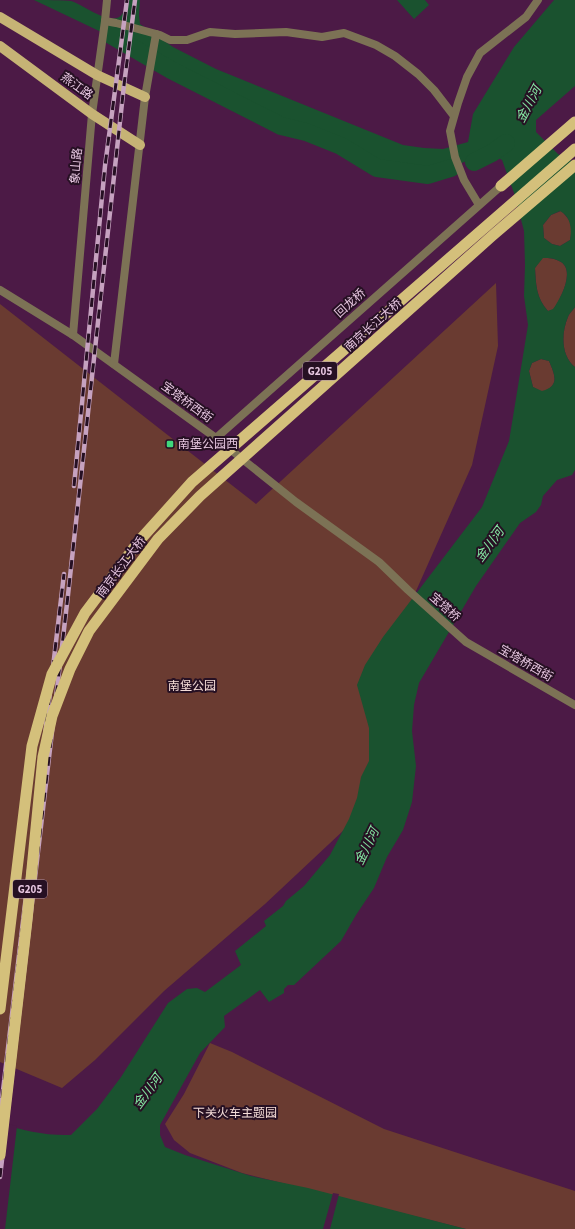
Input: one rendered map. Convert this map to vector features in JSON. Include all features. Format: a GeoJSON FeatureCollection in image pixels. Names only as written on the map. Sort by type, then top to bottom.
{"type":"FeatureCollection","features":[{"type":"Feature","properties":{"kind":"highway"},"geometry":{"type":"LineString","coordinates":[[501,186],[575,122]]}},
{"type":"Feature","properties":{"kind":"highway","name":"南京长江大桥"},"geometry":{"type":"LineString","coordinates":[[0,1009],[32,746],[52,674],[84,613],[139,541],[192,482],[575,149]]}},
{"type":"Feature","properties":{"kind":"highway","name":"南京长江大桥"},"geometry":{"type":"LineString","coordinates":[[0,1155],[27,920],[43,757],[52,716],[70,668],[89,631],[158,540],[200,496],[492,236],[575,165]]}},
{"type":"Feature","properties":{"kind":"main road"},"geometry":{"type":"LineString","coordinates":[[0,17],[98,72],[145,96]]}},
{"type":"Feature","properties":{"kind":"main road","name":"燕江路"},"geometry":{"type":"LineString","coordinates":[[0,46],[92,114],[140,145]]}},
{"type":"Feature","properties":{"kind":"street","name":"象山路"},"geometry":{"type":"LineString","coordinates":[[73,334],[92,114],[108,0]]}},
{"type":"Feature","properties":{"kind":"street"},"geometry":{"type":"LineString","coordinates":[[479,204],[464,180],[455,157],[450,131],[454,116],[467,77],[480,54],[526,17],[538,0]]}},
{"type":"Feature","properties":{"kind":"street"},"geometry":{"type":"LineString","coordinates":[[105,21],[170,40],[187,40],[210,32],[235,34],[286,32],[322,37],[344,34],[376,45],[395,56],[418,74],[434,90],[454,116]]}},
{"type":"Feature","properties":{"kind":"street"},"geometry":{"type":"LineString","coordinates":[[114,364],[145,96],[156,35]]}},
{"type":"Feature","properties":{"kind":"street","name":"回龙桥"},"geometry":{"type":"LineString","coordinates":[[216,438],[501,186]]}},
{"type":"Feature","properties":{"kind":"street","name":"宝塔桥西街"},"geometry":{"type":"LineString","coordinates":[[0,290],[73,334],[216,438],[296,502],[379,562],[408,590]]}},
{"type":"Feature","properties":{"kind":"street","name":"宝塔桥"},"geometry":{"type":"LineString","coordinates":[[408,590],[466,642]]}},
{"type":"Feature","properties":{"kind":"street","name":"宝塔桥西街"},"geometry":{"type":"LineString","coordinates":[[466,642],[575,705]]}},
{"type":"Feature","properties":{"kind":"green space"},"geometry":{"type":"Polygon","coordinates":[[[561,211],[569,220],[571,231],[570,240],[560,246],[552,244],[544,238],[543,225],[551,215],[561,211]]]}},
{"type":"Feature","properties":{"kind":"green space"},"geometry":{"type":"Polygon","coordinates":[[[542,258],[552,258],[561,262],[565,266],[567,272],[567,278],[560,299],[553,310],[548,311],[541,301],[536,285],[535,268],[542,258]]]}},
{"type":"Feature","properties":{"kind":"green space","name":"南堡公园"},"geometry":{"type":"Polygon","coordinates":[[[496,283],[498,346],[472,465],[400,627],[361,814],[265,904],[164,991],[95,1060],[62,1088],[0,1062],[0,304],[256,504],[496,283]]]}},
{"type":"Feature","properties":{"kind":"green space"},"geometry":{"type":"Polygon","coordinates":[[[575,307],[575,367],[567,357],[563,337],[568,317],[575,307]]]}},
{"type":"Feature","properties":{"kind":"green space"},"geometry":{"type":"Polygon","coordinates":[[[541,359],[549,361],[554,375],[554,383],[552,387],[542,392],[533,387],[529,371],[532,363],[541,359]]]}},
{"type":"Feature","properties":{"kind":"green space","name":"下关火车主题园"},"geometry":{"type":"Polygon","coordinates":[[[210,1043],[232,1052],[384,1129],[575,1191],[575,1229],[466,1229],[242,1173],[190,1153],[174,1140],[165,1124],[184,1094],[210,1043]]]}},
{"type":"Feature","properties":{"kind":"water","name":"金川河"},"geometry":{"type":"Polygon","coordinates":[[[34,0],[71,1],[104,17],[112,19],[119,17],[124,11],[126,0],[140,0],[140,24],[173,47],[216,69],[403,145],[443,149],[468,142],[473,114],[514,47],[554,0],[575,0],[575,86],[536,120],[536,132],[558,154],[572,161],[575,165],[575,307],[568,317],[563,337],[567,357],[575,367],[575,470],[572,475],[557,480],[543,496],[541,505],[536,512],[520,523],[476,586],[419,683],[414,705],[412,731],[416,766],[412,802],[403,830],[387,857],[374,888],[341,941],[294,985],[288,985],[284,989],[284,993],[269,1002],[260,990],[224,1016],[225,1027],[200,1053],[160,1125],[160,1135],[165,1147],[185,1155],[251,1176],[308,1188],[466,1229],[0,1229],[0,1124],[43,1134],[71,1135],[97,1109],[121,1077],[168,1003],[187,989],[197,988],[205,992],[241,965],[235,951],[266,926],[264,921],[283,906],[286,901],[304,886],[330,855],[349,819],[357,798],[361,777],[369,761],[369,728],[357,685],[365,665],[383,637],[482,507],[509,441],[528,325],[524,296],[524,231],[514,193],[502,160],[495,157],[483,156],[446,168],[426,170],[407,170],[391,167],[359,155],[34,0]],[[560,211],[551,215],[543,225],[544,238],[552,244],[560,246],[570,240],[571,232],[569,220],[560,211]],[[543,258],[535,268],[536,285],[539,296],[548,311],[553,309],[563,292],[567,272],[565,266],[561,262],[550,258],[543,258]],[[541,359],[532,363],[529,371],[533,387],[542,391],[548,389],[554,383],[554,375],[549,361],[541,359]]]}},
{"type":"Feature","properties":{"kind":"water"},"geometry":{"type":"Polygon","coordinates":[[[397,0],[425,0],[429,5],[414,19],[397,0]]]}},
{"type":"Feature","properties":{"kind":"pier"},"geometry":{"type":"Polygon","coordinates":[[[0,1122],[17,1126],[5,1229],[0,1229],[0,1122]]]}},
{"type":"Feature","properties":{"kind":"pier"},"geometry":{"type":"Polygon","coordinates":[[[333,1193],[339,1194],[330,1229],[323,1229],[333,1193]]]}},
{"type":"Feature","properties":{"kind":"waterway"},"geometry":{"type":"LineString","coordinates":[[109,34],[171,70],[281,126],[306,132],[341,146],[377,168],[428,175],[451,168]]}},
{"type":"Feature","properties":{"kind":"waterway"},"geometry":{"type":"LineString","coordinates":[[474,162],[492,153],[506,143]]}},
{"type":"Feature","properties":{"kind":"railway"},"geometry":{"type":"LineString","coordinates":[[74,486],[105,166],[127,0]]}},
{"type":"Feature","properties":{"kind":"railway"},"geometry":{"type":"LineString","coordinates":[[0,1177],[68,595],[124,85],[135,0]]}},
{"type":"Feature","properties":{"kind":"railway"},"geometry":{"type":"LineString","coordinates":[[0,1116],[64,574]]}},
{"type":"Feature","properties":{"kind":"place","name":"南堡公园西"},"geometry":{"type":"Point","coordinates":[170,444]}}]}
